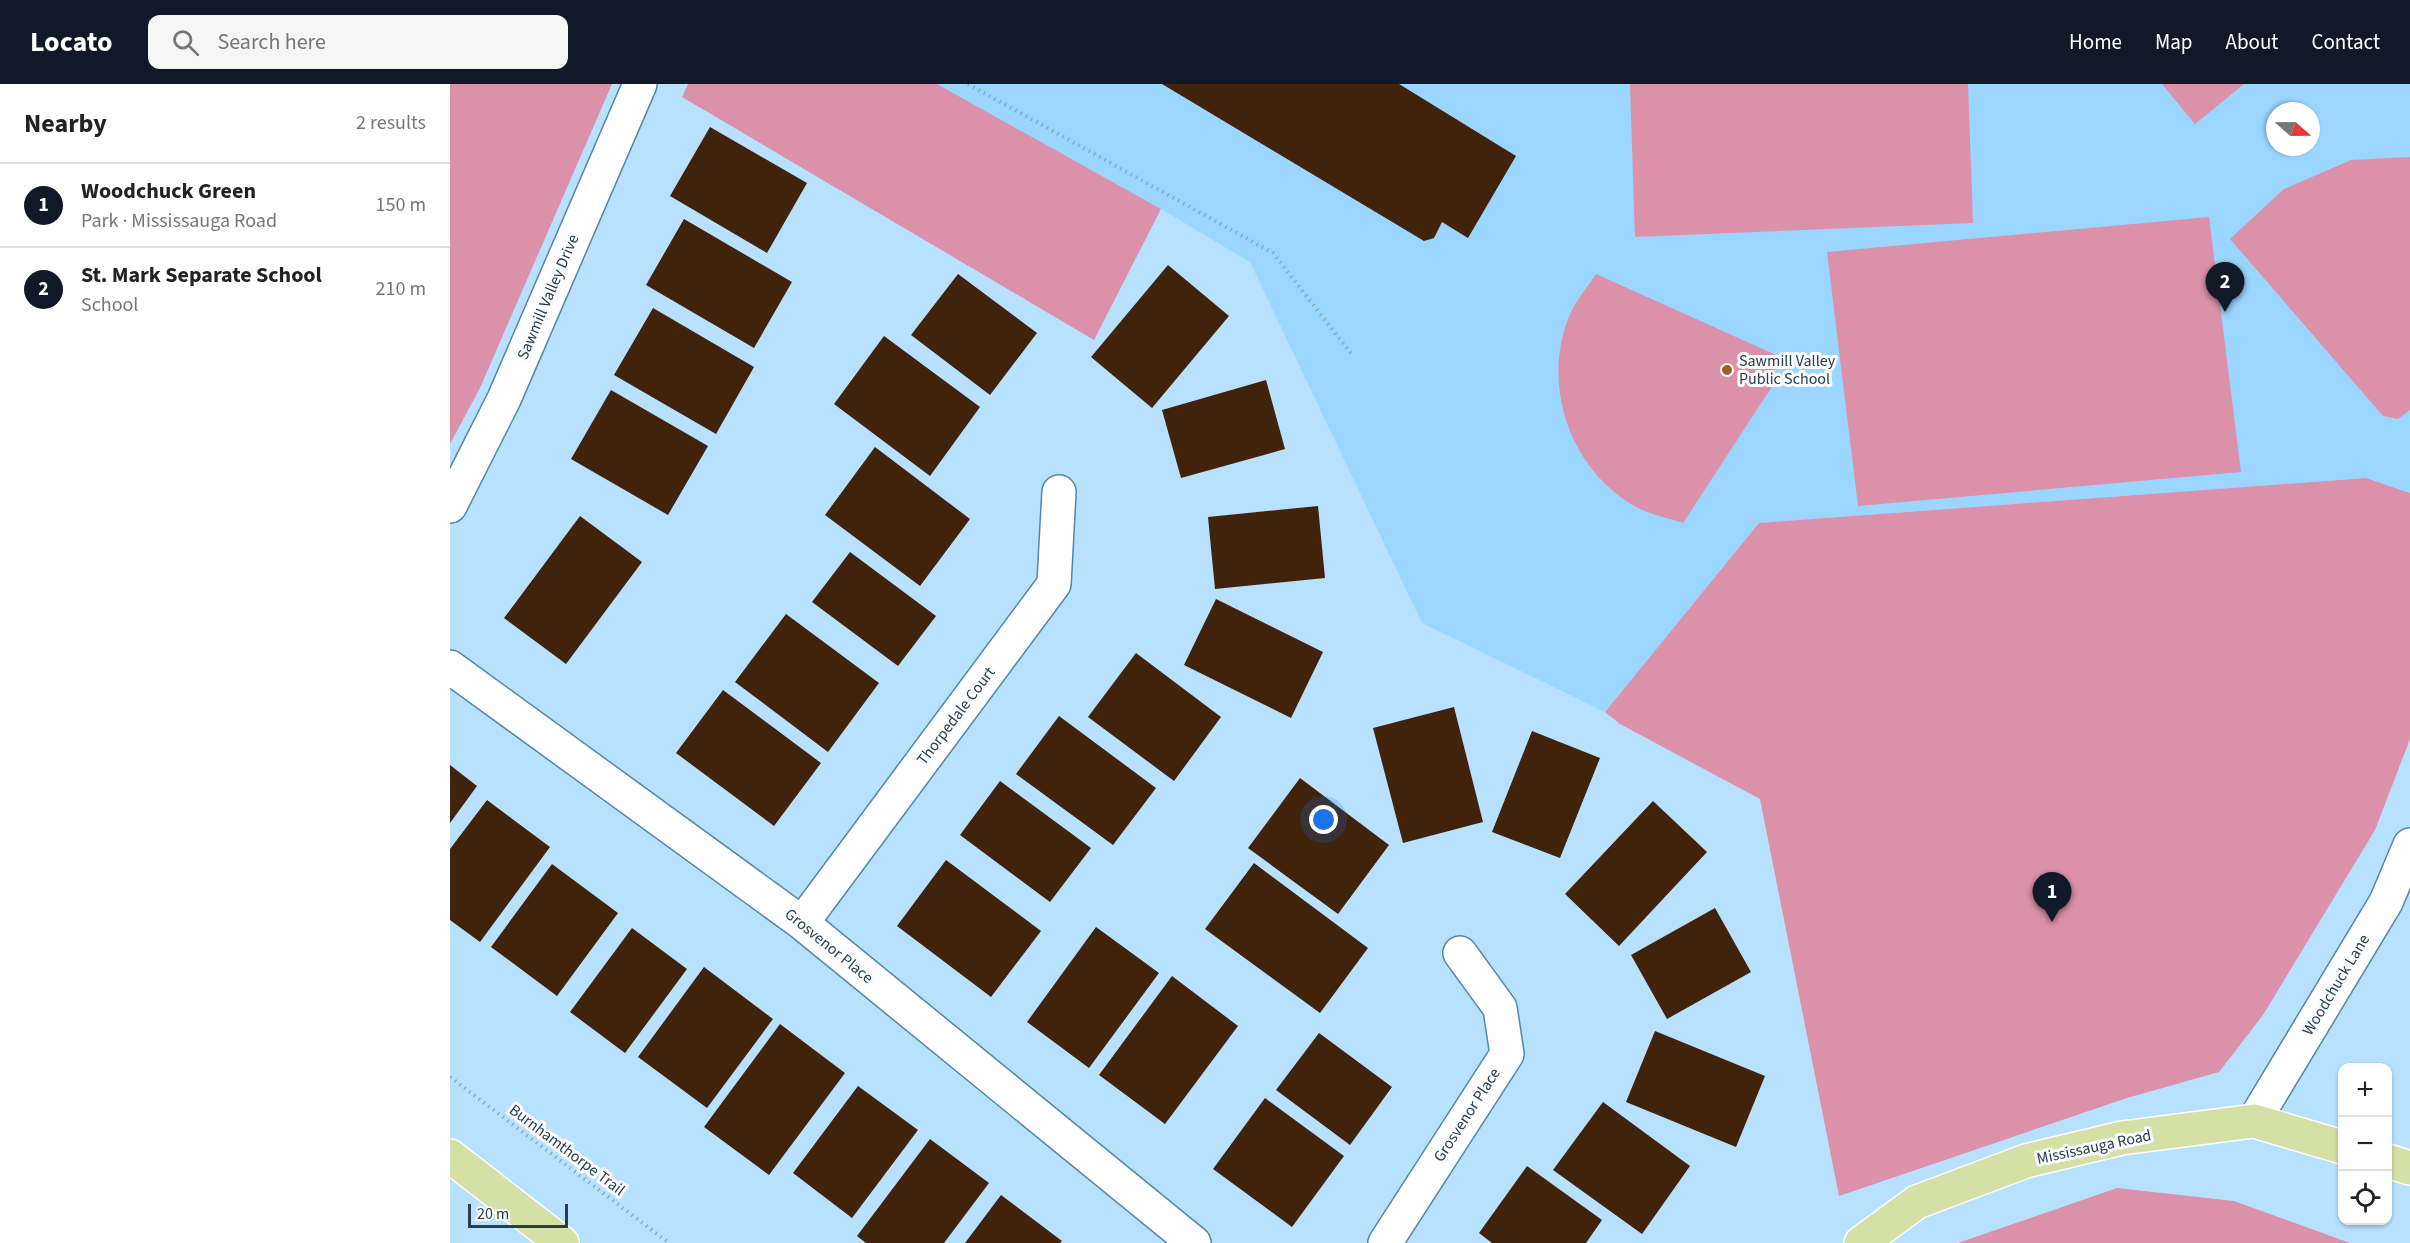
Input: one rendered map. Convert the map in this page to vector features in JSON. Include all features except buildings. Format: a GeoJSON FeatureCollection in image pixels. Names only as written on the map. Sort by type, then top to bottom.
{"type":"FeatureCollection","features":[{"type":"Feature","properties":{"kind":"main road","name":"Mississauga Road"},"geometry":{"type":"LineString","coordinates":[[1861,1243],[1917,1202],[2026,1161],[2122,1138],[2254,1121],[2338,1146]]}},
{"type":"Feature","properties":{"kind":"main road"},"geometry":{"type":"LineString","coordinates":[[450,1156],[562,1243]]}},
{"type":"Feature","properties":{"kind":"main road"},"geometry":{"type":"LineString","coordinates":[[2392,1162],[2410,1168]]}},
{"type":"Feature","properties":{"kind":"street","name":"Sawmill Valley Drive"},"geometry":{"type":"LineString","coordinates":[[450,506],[504,399],[640,84]]}},
{"type":"Feature","properties":{"kind":"street","name":"Thorpedale Court"},"geometry":{"type":"LineString","coordinates":[[802,923],[1054,584],[1059,492]]}},
{"type":"Feature","properties":{"kind":"street","name":"Grosvenor Place"},"geometry":{"type":"LineString","coordinates":[[450,667],[802,923],[1194,1243]]}},
{"type":"Feature","properties":{"kind":"street","name":"Woodchuck Lane"},"geometry":{"type":"LineString","coordinates":[[2254,1121],[2386,902],[2410,845]]}},
{"type":"Feature","properties":{"kind":"street","name":"Grosvenor Place"},"geometry":{"type":"LineString","coordinates":[[1385,1243],[1507,1054],[1500,1008],[1460,953]]}},
{"type":"Feature","properties":{"kind":"path"},"geometry":{"type":"LineString","coordinates":[[968,84],[1273,252],[1353,356]]}},
{"type":"Feature","properties":{"kind":"path","name":"Burnhamthorpe Trail"},"geometry":{"type":"LineString","coordinates":[[450,1077],[669,1243]]}},
{"type":"Feature","properties":{"kind":"shaded area"},"geometry":{"type":"Polygon","coordinates":[[[450,84],[612,84],[480,388],[450,444],[450,84]]]}},
{"type":"Feature","properties":{"kind":"shaded area"},"geometry":{"type":"Polygon","coordinates":[[[688,84],[937,84],[1161,209],[1094,340],[682,97],[688,84]]]}},
{"type":"Feature","properties":{"kind":"shaded area","name":"Sawmill Valley Public School"},"geometry":{"type":"Polygon","coordinates":[[[937,84],[2410,84],[2410,493],[2366,478],[1759,523],[1605,712],[1422,623],[1250,262],[1161,209],[937,84]]]}},
{"type":"Feature","properties":{"kind":"shaded area"},"geometry":{"type":"Polygon","coordinates":[[[1630,84],[1968,84],[1973,223],[1635,237],[1630,84]]]}},
{"type":"Feature","properties":{"kind":"shaded area"},"geometry":{"type":"Polygon","coordinates":[[[2162,84],[2244,84],[2195,124],[2162,84]]]}},
{"type":"Feature","properties":{"kind":"shaded area"},"geometry":{"type":"Polygon","coordinates":[[[2410,157],[2410,410],[2398,419],[2383,416],[2230,239],[2284,189],[2351,160],[2410,157]]]}},
{"type":"Feature","properties":{"kind":"shaded area"},"geometry":{"type":"Polygon","coordinates":[[[2209,217],[2241,472],[1858,506],[1827,252],[2209,217]]]}},
{"type":"Feature","properties":{"kind":"shaded area"},"geometry":{"type":"Polygon","coordinates":[[[1596,274],[1774,354],[1775,382],[1683,523],[1640,509],[1616,493],[1595,473],[1579,450],[1567,424],[1560,396],[1558,368],[1562,339],[1573,307],[1596,274]]]}},
{"type":"Feature","properties":{"kind":"shaded area"},"geometry":{"type":"Polygon","coordinates":[[[2366,478],[2410,493],[2410,739],[2375,830],[2263,1015],[2219,1072],[2127,1098],[1839,1196],[1760,799],[1620,724],[1605,712],[1759,523],[2366,478]]]}},
{"type":"Feature","properties":{"kind":"shaded area"},"geometry":{"type":"Polygon","coordinates":[[[2117,1188],[2234,1201],[2350,1243],[1958,1243],[2117,1188]]]}},
{"type":"Feature","properties":{"kind":"place","name":"St. Mark Separate School"},"geometry":{"type":"Point","coordinates":[2225,312]}},
{"type":"Feature","properties":{"kind":"place","name":"Sawmill Valley Public School"},"geometry":{"type":"Point","coordinates":[1727,370]}},
{"type":"Feature","properties":{"kind":"place","name":"Woodchuck Green"},"geometry":{"type":"Point","coordinates":[2052,922]}}]}
